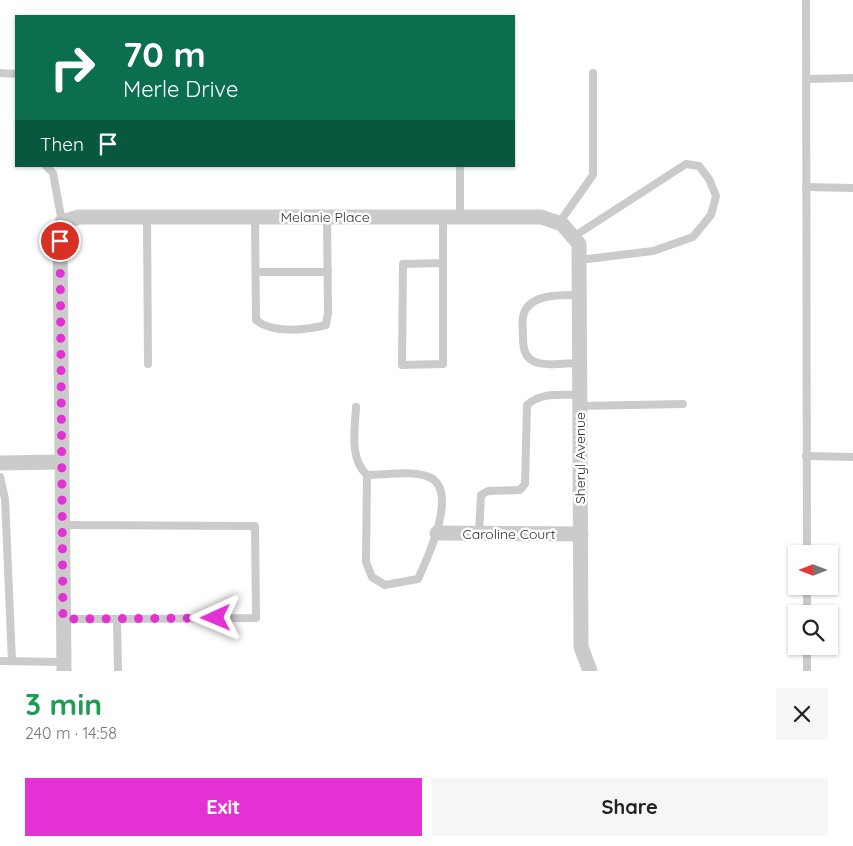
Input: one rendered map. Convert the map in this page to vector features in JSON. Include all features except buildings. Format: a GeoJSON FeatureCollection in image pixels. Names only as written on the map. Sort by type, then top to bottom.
{"type":"FeatureCollection","features":[{"type":"Feature","properties":{"kind":"street","name":"Melanie Place"},"geometry":{"type":"LineString","coordinates":[[62,222],[79,217],[542,216],[559,223],[576,240]]}},
{"type":"Feature","properties":{"kind":"street"},"geometry":{"type":"LineString","coordinates":[[62,222],[60,241],[60,462],[63,666]]}},
{"type":"Feature","properties":{"kind":"street","name":"Sheryl Avenue"},"geometry":{"type":"LineString","coordinates":[[576,240],[579,260],[581,647],[590,671]]}},
{"type":"Feature","properties":{"kind":"street"},"geometry":{"type":"LineString","coordinates":[[0,463],[60,462]]}},
{"type":"Feature","properties":{"kind":"street","name":"Caroline Court"},"geometry":{"type":"LineString","coordinates":[[437,533],[580,534]]}},
{"type":"Feature","properties":{"kind":"lane"},"geometry":{"type":"LineString","coordinates":[[806,0],[807,545]]}},
{"type":"Feature","properties":{"kind":"lane"},"geometry":{"type":"LineString","coordinates":[[559,223],[593,176],[592,73]]}},
{"type":"Feature","properties":{"kind":"lane"},"geometry":{"type":"LineString","coordinates":[[0,74],[15,74]]}},
{"type":"Feature","properties":{"kind":"lane"},"geometry":{"type":"LineString","coordinates":[[806,79],[853,78]]}},
{"type":"Feature","properties":{"kind":"lane"},"geometry":{"type":"LineString","coordinates":[[576,240],[686,164],[699,166],[709,178],[716,196],[712,215],[693,237],[652,251],[579,260]]}},
{"type":"Feature","properties":{"kind":"lane"},"geometry":{"type":"LineString","coordinates":[[47,167],[53,173],[62,222]]}},
{"type":"Feature","properties":{"kind":"lane"},"geometry":{"type":"LineString","coordinates":[[460,167],[460,216]]}},
{"type":"Feature","properties":{"kind":"lane"},"geometry":{"type":"LineString","coordinates":[[806,187],[853,188]]}},
{"type":"Feature","properties":{"kind":"lane"},"geometry":{"type":"LineString","coordinates":[[443,216],[443,263],[443,364],[402,364],[403,264],[443,263]]}},
{"type":"Feature","properties":{"kind":"lane"},"geometry":{"type":"LineString","coordinates":[[147,217],[148,364]]}},
{"type":"Feature","properties":{"kind":"lane"},"geometry":{"type":"LineString","coordinates":[[254,217],[256,320],[265,327],[314,328],[326,325],[328,313],[328,217]]}},
{"type":"Feature","properties":{"kind":"lane"},"geometry":{"type":"LineString","coordinates":[[256,272],[328,272]]}},
{"type":"Feature","properties":{"kind":"lane"},"geometry":{"type":"LineString","coordinates":[[579,294],[550,295],[527,307],[522,317],[523,347],[527,357],[541,363],[580,363]]}},
{"type":"Feature","properties":{"kind":"lane"},"geometry":{"type":"LineString","coordinates":[[479,533],[481,495],[488,491],[520,490],[525,484],[527,405],[535,398],[548,396],[580,400],[683,404]]}},
{"type":"Feature","properties":{"kind":"lane"},"geometry":{"type":"LineString","coordinates":[[356,407],[355,454],[359,468],[367,475],[410,474],[428,477],[437,483],[441,491],[442,504],[437,533],[418,579],[386,585],[372,577],[366,562],[367,475]]}},
{"type":"Feature","properties":{"kind":"lane"},"geometry":{"type":"LineString","coordinates":[[806,456],[853,457]]}},
{"type":"Feature","properties":{"kind":"lane"},"geometry":{"type":"LineString","coordinates":[[0,477],[5,498],[12,661]]}},
{"type":"Feature","properties":{"kind":"lane"},"geometry":{"type":"LineString","coordinates":[[61,525],[255,526],[256,618],[63,619]]}},
{"type":"Feature","properties":{"kind":"lane"},"geometry":{"type":"LineString","coordinates":[[117,619],[118,671]]}},
{"type":"Feature","properties":{"kind":"lane"},"geometry":{"type":"LineString","coordinates":[[807,655],[807,671]]}},
{"type":"Feature","properties":{"kind":"lane"},"geometry":{"type":"LineString","coordinates":[[0,661],[63,666]]}},
{"type":"Feature","properties":{"kind":"route"},"geometry":{"type":"LineString","coordinates":[[60,241],[60,462],[63,619],[216,618]]}}]}
